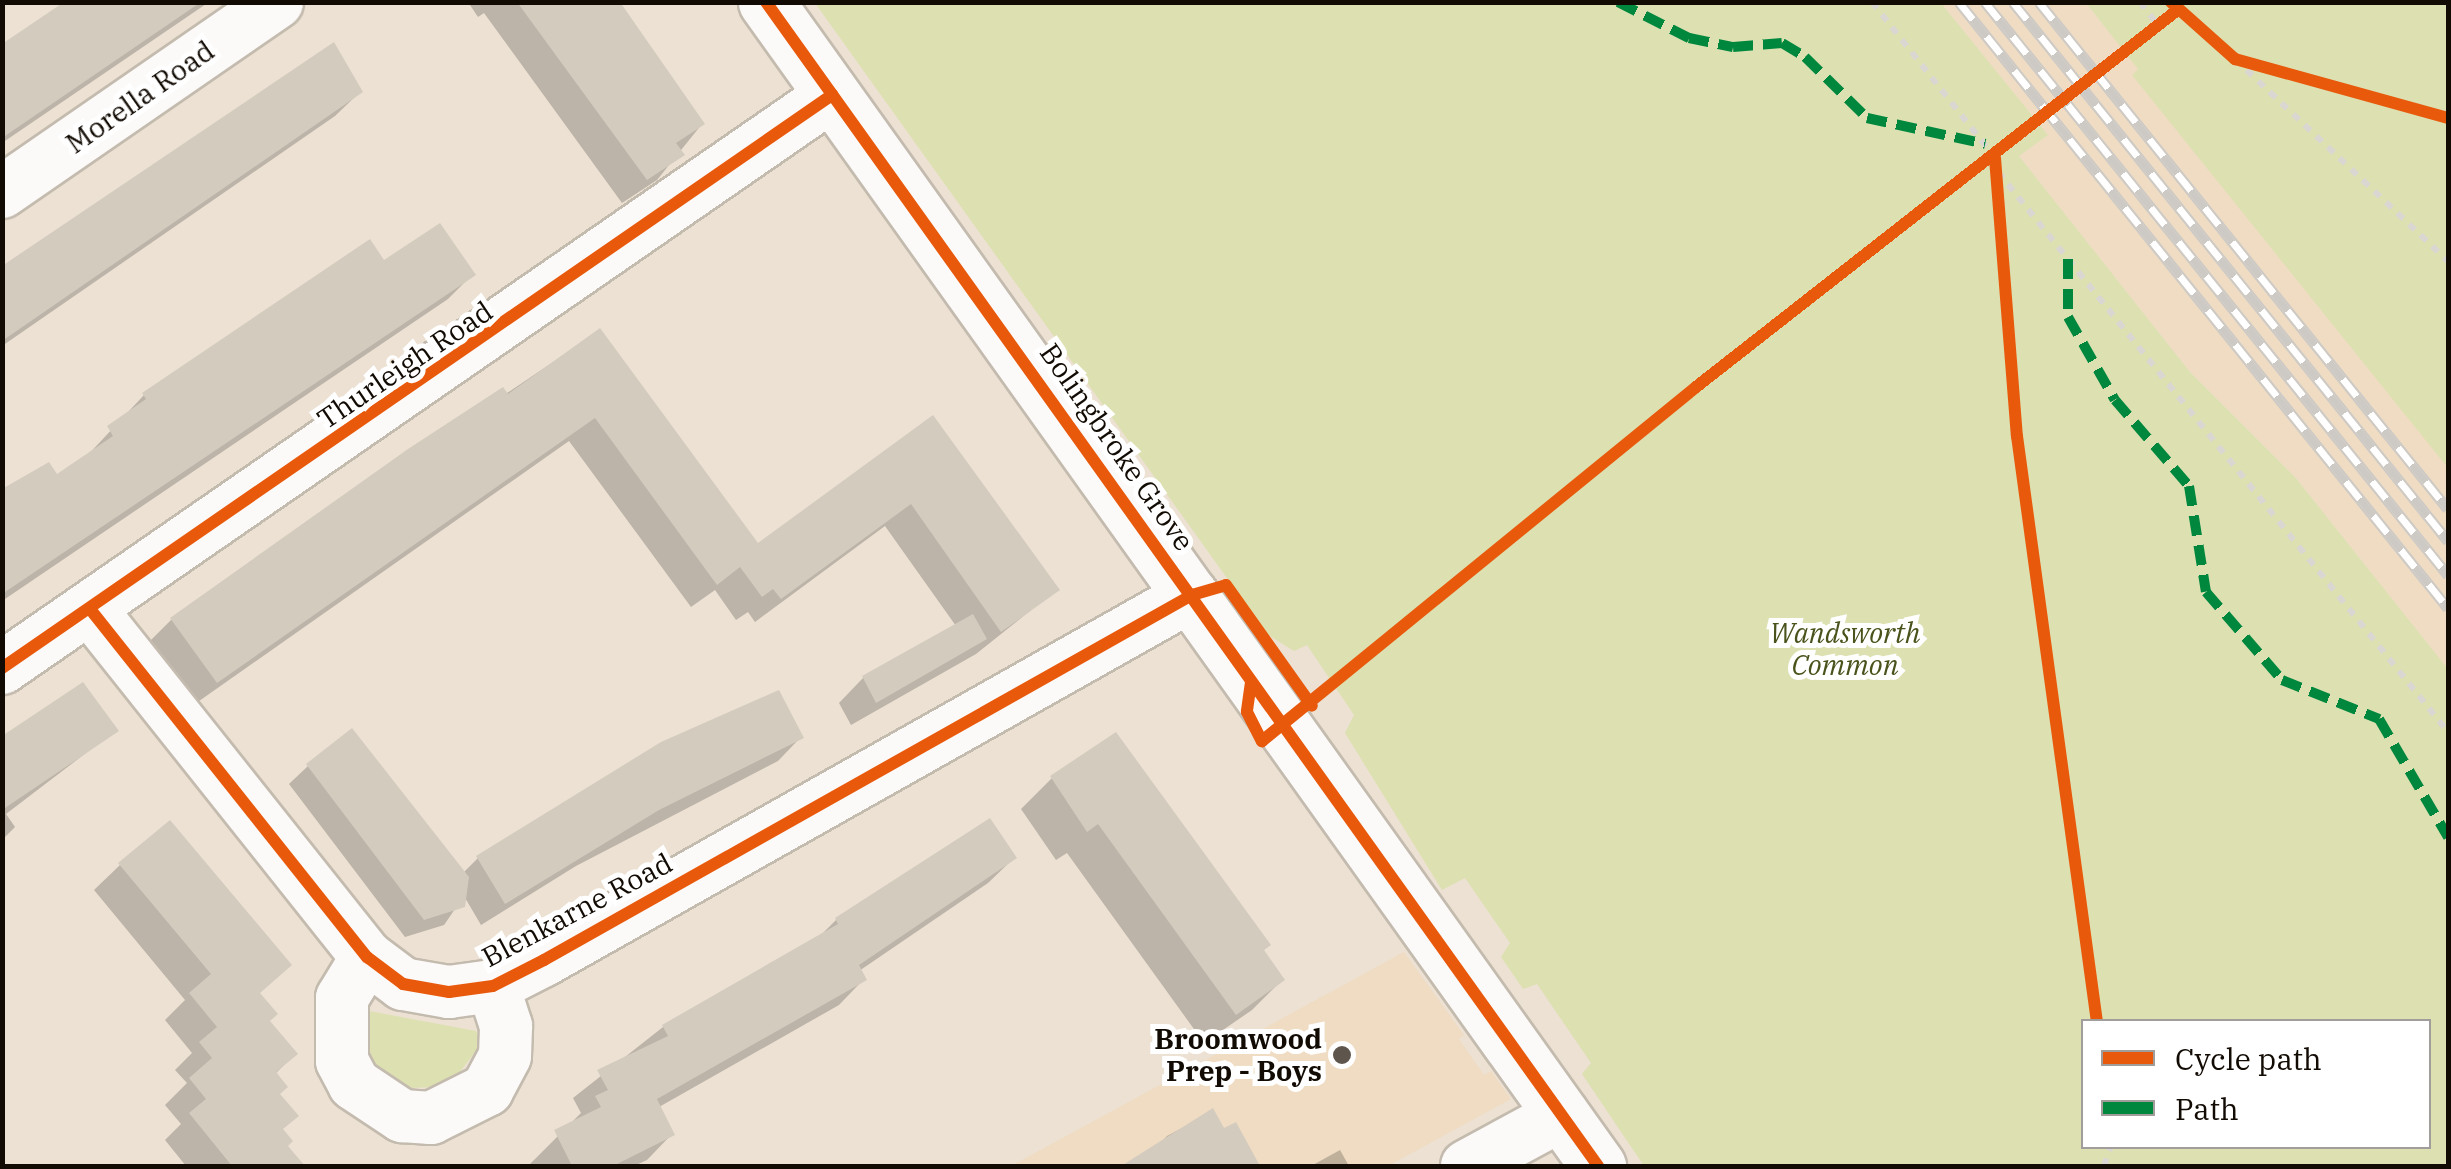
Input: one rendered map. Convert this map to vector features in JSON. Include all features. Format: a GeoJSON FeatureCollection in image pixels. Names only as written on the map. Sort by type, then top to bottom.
{"type":"FeatureCollection","features":[{"type":"Feature","properties":{"kind":"main road","name":"Bolingbroke Grove"},"geometry":{"type":"LineString","coordinates":[[766,2],[1598,1166]]}},
{"type":"Feature","properties":{"kind":"street","name":"Morella Road"},"geometry":{"type":"LineString","coordinates":[[2,192],[277,2]]}},
{"type":"Feature","properties":{"kind":"street","name":"Thurleigh Road"},"geometry":{"type":"LineString","coordinates":[[2,668],[832,96]]}},
{"type":"Feature","properties":{"kind":"street","name":"Blenkarne Road"},"geometry":{"type":"LineString","coordinates":[[90,609],[367,958],[403,984],[449,992],[493,986],[1192,595]]}},
{"type":"Feature","properties":{"kind":"street","name":"Blenkarne Road"},"geometry":{"type":"LineString","coordinates":[[367,958],[342,998],[342,1061],[354,1084],[402,1116],[431,1118],[486,1090],[504,1056],[506,1026],[493,986]]}},
{"type":"Feature","properties":{"kind":"street"},"geometry":{"type":"LineString","coordinates":[[1468,1166],[1564,1114]]}},
{"type":"Feature","properties":{"kind":"path"},"geometry":{"type":"LineString","coordinates":[[1872,2],[1996,165],[2448,732]]}},
{"type":"Feature","properties":{"kind":"path"},"geometry":{"type":"LineString","coordinates":[[2140,2],[2158,25]]}},
{"type":"Feature","properties":{"kind":"path"},"geometry":{"type":"LineString","coordinates":[[1979,170],[1996,165],[2022,136],[2178,6],[2190,24]]}},
{"type":"Feature","properties":{"kind":"path"},"geometry":{"type":"LineString","coordinates":[[2220,48],[2448,261]]}},
{"type":"Feature","properties":{"kind":"path"},"geometry":{"type":"LineString","coordinates":[[2235,59],[2268,70]]}},
{"type":"Feature","properties":{"kind":"path"},"geometry":{"type":"LineString","coordinates":[[1996,165],[2000,210]]}},
{"type":"Feature","properties":{"kind":"shaded area"},"geometry":{"type":"Polygon","coordinates":[[[1941,3],[2086,3],[2448,456],[2448,669],[2295,477],[2190,372],[2019,156],[2048,135],[1941,3]]]}},
{"type":"Feature","properties":{"kind":"shaded area","name":"Broomwood Prep - Boys"},"geometry":{"type":"Polygon","coordinates":[[[1404,952],[1464,1035],[1459,1039],[1484,1075],[1491,1071],[1511,1099],[1388,1166],[1011,1166],[1404,952]]]}},
{"type":"Feature","properties":{"kind":"green space","name":"Wandsworth Common"},"geometry":{"type":"Polygon","coordinates":[[[815,3],[1941,3],[2048,135],[2019,156],[2190,372],[2295,477],[2448,669],[2448,1166],[1644,1166],[1582,1074],[1591,1063],[1537,984],[1523,989],[1501,957],[1510,943],[1465,878],[1442,890],[1345,733],[1354,715],[1307,645],[1294,651],[1267,634],[815,3]]]}},
{"type":"Feature","properties":{"kind":"green space"},"geometry":{"type":"Polygon","coordinates":[[[2086,3],[2448,3],[2448,468],[2132,75],[2138,69],[2086,3]]]}},
{"type":"Feature","properties":{"kind":"green space"},"geometry":{"type":"Polygon","coordinates":[[[369,1011],[476,1031],[482,1043],[456,1077],[434,1087],[409,1088],[370,1062],[360,1017],[369,1011]]]}},
{"type":"Feature","properties":{"kind":"building"},"geometry":{"type":"Polygon","coordinates":[[[64,2],[201,2],[2,138],[2,44],[64,2]]]}},
{"type":"Feature","properties":{"kind":"building"},"geometry":{"type":"Polygon","coordinates":[[[517,2],[620,2],[705,124],[676,143],[685,155],[647,180],[517,2]]]}},
{"type":"Feature","properties":{"kind":"building"},"geometry":{"type":"Polygon","coordinates":[[[334,42],[363,92],[2,341],[2,266],[334,42]]]}},
{"type":"Feature","properties":{"kind":"building"},"geometry":{"type":"Polygon","coordinates":[[[440,223],[476,275],[2,594],[2,489],[49,462],[57,474],[113,436],[107,426],[146,399],[142,393],[370,239],[384,260],[440,223]]]}},
{"type":"Feature","properties":{"kind":"building"},"geometry":{"type":"Polygon","coordinates":[[[600,328],[758,543],[933,415],[1060,590],[1001,632],[911,504],[781,599],[773,589],[762,597],[740,567],[717,585],[595,418],[217,683],[170,618],[408,449],[503,387],[508,394],[600,328]]]}},
{"type":"Feature","properties":{"kind":"building"},"geometry":{"type":"Polygon","coordinates":[[[973,614],[987,639],[876,703],[862,676],[973,614]]]}},
{"type":"Feature","properties":{"kind":"building"},"geometry":{"type":"Polygon","coordinates":[[[83,682],[119,731],[2,810],[2,736],[83,682]]]}},
{"type":"Feature","properties":{"kind":"building"},"geometry":{"type":"Polygon","coordinates":[[[779,690],[804,738],[659,810],[505,904],[476,856],[661,742],[779,690]]]}},
{"type":"Feature","properties":{"kind":"building"},"geometry":{"type":"Polygon","coordinates":[[[352,728],[469,877],[465,907],[424,920],[306,764],[352,728]]]}},
{"type":"Feature","properties":{"kind":"building"},"geometry":{"type":"Polygon","coordinates":[[[1116,732],[1271,945],[1264,950],[1285,980],[1236,1015],[1098,824],[1087,832],[1050,776],[1116,732]]]}},
{"type":"Feature","properties":{"kind":"building"},"geometry":{"type":"Polygon","coordinates":[[[990,818],[1017,858],[859,965],[867,980],[657,1099],[675,1135],[613,1166],[572,1166],[554,1130],[601,1107],[595,1096],[608,1090],[597,1070],[668,1036],[662,1025],[838,924],[835,918],[990,818]]]}},
{"type":"Feature","properties":{"kind":"building"},"geometry":{"type":"Polygon","coordinates":[[[170,820],[292,965],[260,993],[278,1014],[270,1021],[298,1054],[276,1072],[288,1087],[280,1094],[299,1116],[283,1129],[293,1141],[288,1146],[305,1166],[232,1166],[189,1113],[206,1099],[189,1078],[212,1058],[199,1042],[217,1027],[189,993],[211,974],[118,863],[170,820]]]}},
{"type":"Feature","properties":{"kind":"building"},"geometry":{"type":"Polygon","coordinates":[[[1213,1108],[1224,1128],[1236,1122],[1260,1166],[1121,1166],[1213,1108]]]}},
{"type":"Feature","properties":{"kind":"railway"},"geometry":{"type":"LineString","coordinates":[[1959,2],[2448,608]]}},
{"type":"Feature","properties":{"kind":"railway"},"geometry":{"type":"LineString","coordinates":[[1985,2],[2448,575]]}},
{"type":"Feature","properties":{"kind":"railway"},"geometry":{"type":"LineString","coordinates":[[2013,2],[2448,541]]}},
{"type":"Feature","properties":{"kind":"railway"},"geometry":{"type":"LineString","coordinates":[[2039,2],[2448,509]]}},
{"type":"Feature","properties":{"kind":"marked path"},"geometry":{"type":"LineString","coordinates":[[1618,2],[1689,38],[1733,47],[1782,43],[1805,57],[1867,118],[1985,144]]}},
{"type":"Feature","properties":{"kind":"marked path"},"geometry":{"type":"LineString","coordinates":[[2068,259],[2068,317],[2115,400],[2189,486],[2206,592],[2282,680],[2379,719],[2448,837]]}},
{"type":"Feature","properties":{"kind":"cycle path"},"geometry":{"type":"LineString","coordinates":[[766,2],[1598,1166]]}},
{"type":"Feature","properties":{"kind":"cycle path"},"geometry":{"type":"LineString","coordinates":[[2171,2],[2235,59],[2448,118]]}},
{"type":"Feature","properties":{"kind":"cycle path"},"geometry":{"type":"LineString","coordinates":[[1251,682],[1247,712],[1262,741],[1696,387],[2175,12]]}},
{"type":"Feature","properties":{"kind":"cycle path"},"geometry":{"type":"LineString","coordinates":[[2,668],[832,95]]}},
{"type":"Feature","properties":{"kind":"cycle path"},"geometry":{"type":"LineString","coordinates":[[1995,158],[2017,436],[2097,1019]]}},
{"type":"Feature","properties":{"kind":"cycle path"},"geometry":{"type":"LineString","coordinates":[[90,609],[367,957],[403,984],[449,992],[493,986],[544,960],[1192,595],[1226,585],[1312,706]]}},
{"type":"Feature","properties":{"kind":"place","name":"Broomwood Prep - Boys"},"geometry":{"type":"Point","coordinates":[1342,1055]}}]}
